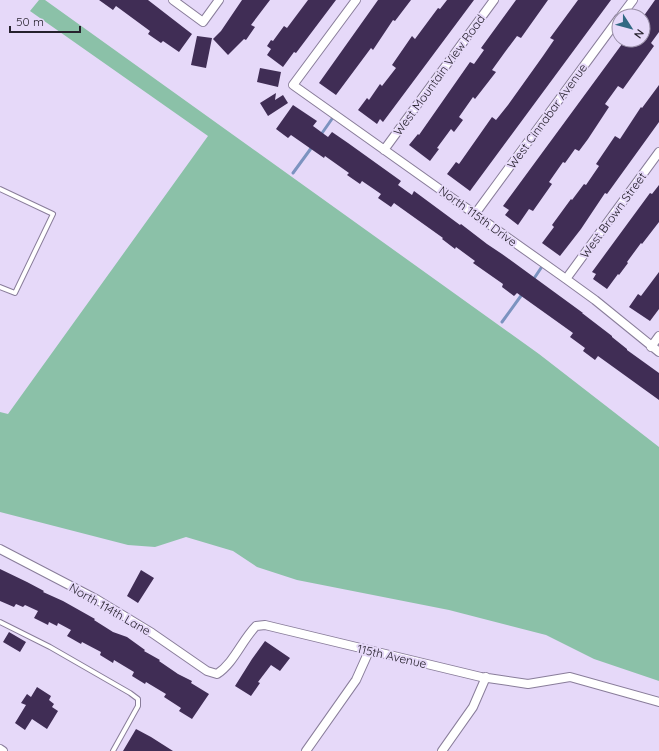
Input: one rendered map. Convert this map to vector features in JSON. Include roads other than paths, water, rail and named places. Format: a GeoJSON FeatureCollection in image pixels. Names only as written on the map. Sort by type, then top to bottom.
{"type":"FeatureCollection","features":[{"type":"Feature","properties":{"kind":"street"},"geometry":{"type":"LineString","coordinates":[[173,0],[203,22],[219,0]]}},
{"type":"Feature","properties":{"kind":"street","name":"North 115th Drive"},"geometry":{"type":"LineString","coordinates":[[356,0],[293,85],[595,300],[659,352]]}},
{"type":"Feature","properties":{"kind":"street","name":"West Mountain View Road"},"geometry":{"type":"LineString","coordinates":[[384,150],[494,0]]}},
{"type":"Feature","properties":{"kind":"street","name":"West Cinnabar Avenue"},"geometry":{"type":"LineString","coordinates":[[627,8],[633,0]]}},
{"type":"Feature","properties":{"kind":"street","name":"West Cinnabar Avenue"},"geometry":{"type":"LineString","coordinates":[[475,214],[611,29]]}},
{"type":"Feature","properties":{"kind":"street","name":"West Brown Street"},"geometry":{"type":"LineString","coordinates":[[566,279],[659,152]]}},
{"type":"Feature","properties":{"kind":"street"},"geometry":{"type":"LineString","coordinates":[[651,347],[659,336]]}},
{"type":"Feature","properties":{"kind":"street","name":"North 114th Lane"},"geometry":{"type":"LineString","coordinates":[[0,549],[96,599],[152,633],[207,670],[217,674],[225,668],[256,626]]}},
{"type":"Feature","properties":{"kind":"street","name":"115th Avenue"},"geometry":{"type":"LineString","coordinates":[[256,626],[265,625],[369,651],[486,677],[528,684],[570,677],[659,702]]}},
{"type":"Feature","properties":{"kind":"street"},"geometry":{"type":"LineString","coordinates":[[306,751],[356,680],[369,651]]}},
{"type":"Feature","properties":{"kind":"street"},"geometry":{"type":"LineString","coordinates":[[442,751],[473,707],[486,677]]}},
{"type":"Feature","properties":{"kind":"lane"},"geometry":{"type":"LineString","coordinates":[[0,189],[53,214],[15,293],[0,287]]}},
{"type":"Feature","properties":{"kind":"lane"},"geometry":{"type":"LineString","coordinates":[[0,622],[50,647],[130,693],[138,700],[138,706],[113,751]]}},
{"type":"Feature","properties":{"kind":"waterway"},"geometry":{"type":"LineString","coordinates":[[320,136],[334,116]]}},
{"type":"Feature","properties":{"kind":"waterway"},"geometry":{"type":"LineString","coordinates":[[293,173],[312,147]]}},
{"type":"Feature","properties":{"kind":"waterway"},"geometry":{"type":"LineString","coordinates":[[533,280],[543,265]]}},
{"type":"Feature","properties":{"kind":"waterway"},"geometry":{"type":"LineString","coordinates":[[502,322],[523,293]]}}]}
